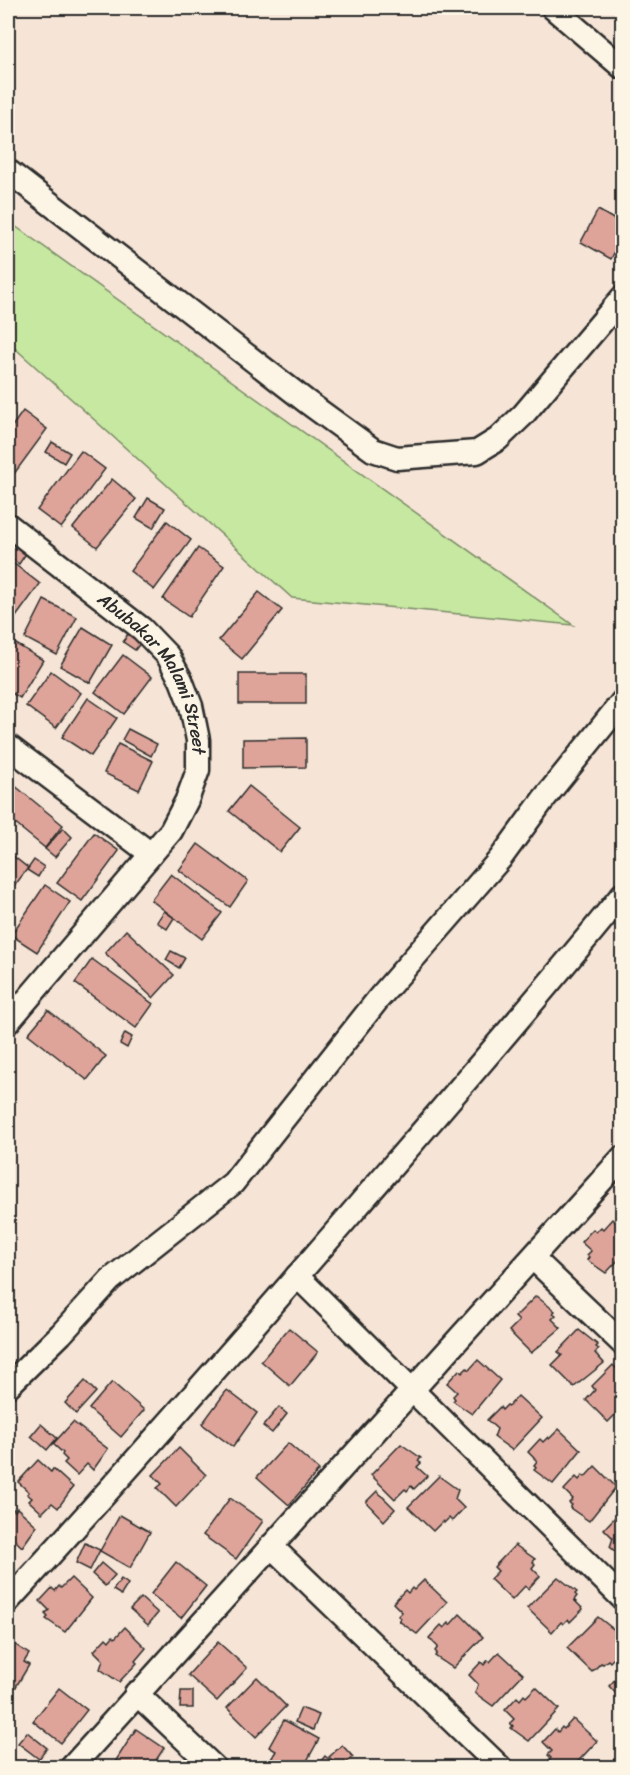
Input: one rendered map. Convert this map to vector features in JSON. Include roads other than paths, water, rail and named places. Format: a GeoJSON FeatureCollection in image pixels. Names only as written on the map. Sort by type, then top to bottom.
{"type":"FeatureCollection","features":[{"type":"Feature","properties":{"kind":"street"},"geometry":{"type":"LineString","coordinates":[[553,8],[622,67]]}},
{"type":"Feature","properties":{"kind":"street"},"geometry":{"type":"LineString","coordinates":[[8,171],[307,402],[373,450],[397,458],[477,452],[498,438],[523,415],[622,298]]}},
{"type":"Feature","properties":{"kind":"street","name":"Abubakar Malami Street"},"geometry":{"type":"LineString","coordinates":[[8,525],[142,629],[168,656],[191,706],[198,740],[198,770],[187,800],[171,831],[8,1022]]}},
{"type":"Feature","properties":{"kind":"street"},"geometry":{"type":"LineString","coordinates":[[8,1386],[61,1334],[110,1280],[233,1183],[379,998],[500,859],[543,800],[622,702]]}},
{"type":"Feature","properties":{"kind":"street"},"geometry":{"type":"LineString","coordinates":[[8,746],[151,854]]}},
{"type":"Feature","properties":{"kind":"street"},"geometry":{"type":"LineString","coordinates":[[8,1601],[101,1501],[297,1276],[547,988],[622,895]]}},
{"type":"Feature","properties":{"kind":"street"},"geometry":{"type":"LineString","coordinates":[[71,1767],[136,1693],[534,1259],[622,1158]]}},
{"type":"Feature","properties":{"kind":"street"},"geometry":{"type":"LineString","coordinates":[[534,1259],[622,1343]]}},
{"type":"Feature","properties":{"kind":"street"},"geometry":{"type":"LineString","coordinates":[[297,1276],[622,1598]]}},
{"type":"Feature","properties":{"kind":"street"},"geometry":{"type":"LineString","coordinates":[[271,1546],[501,1767]]}},
{"type":"Feature","properties":{"kind":"street"},"geometry":{"type":"LineString","coordinates":[[136,1693],[215,1767]]}}]}
